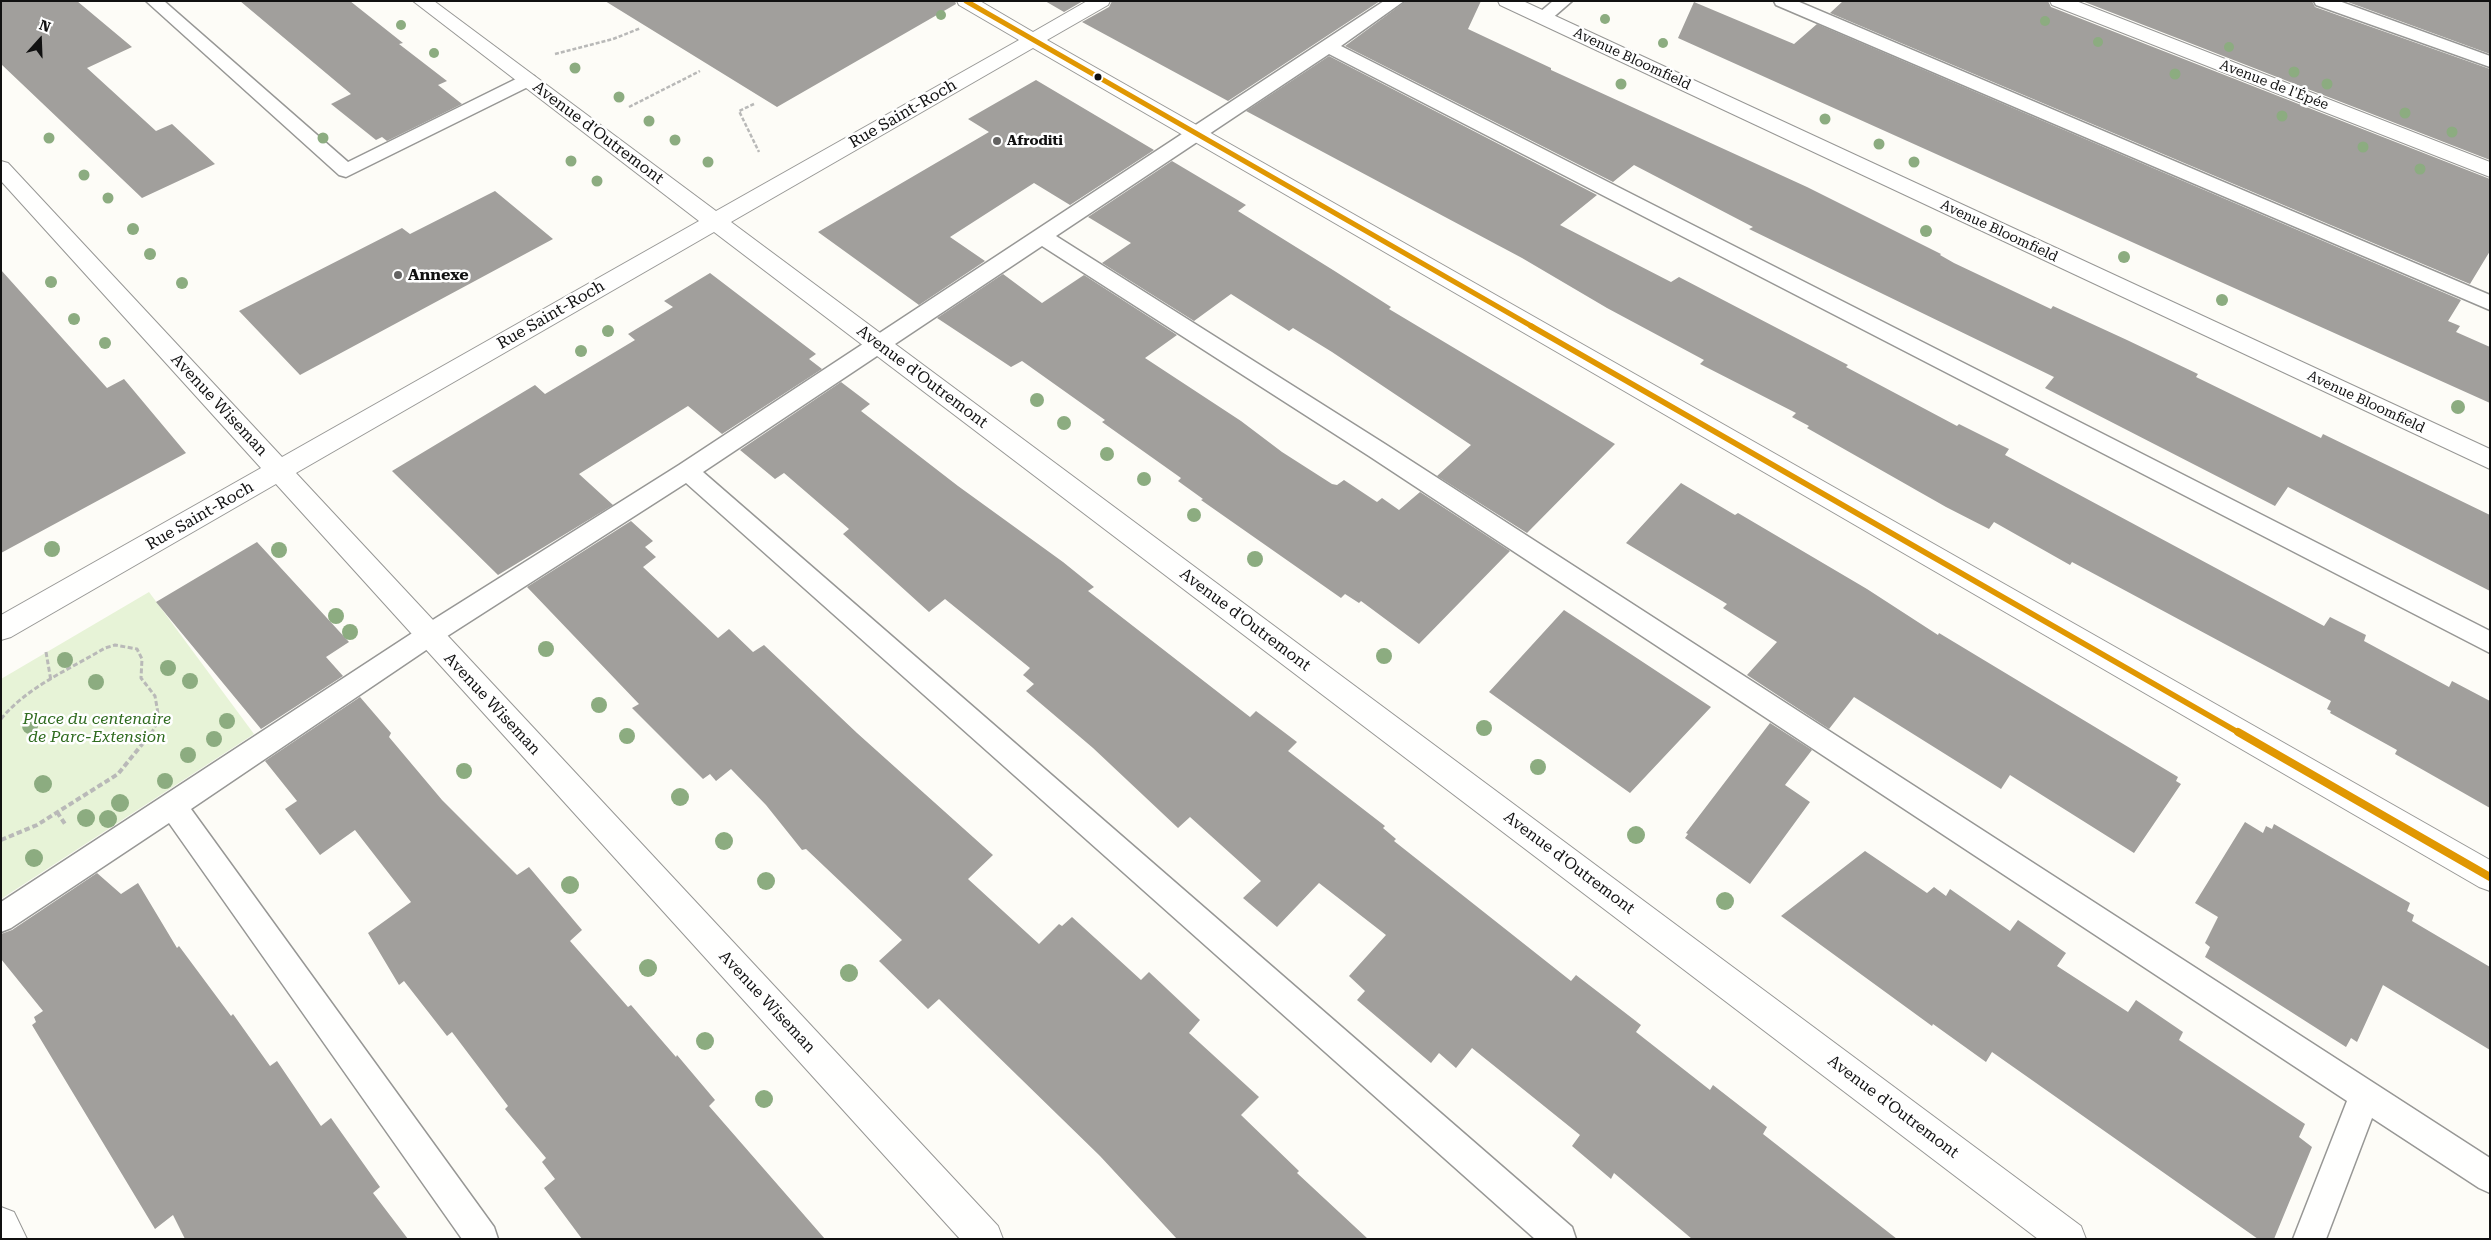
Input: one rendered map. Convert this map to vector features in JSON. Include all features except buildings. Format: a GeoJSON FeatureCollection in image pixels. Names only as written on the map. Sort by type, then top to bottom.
{"type":"FeatureCollection","features":[{"type":"Feature","properties":{"kind":"street","name":"Avenue d'Outremont"},"geometry":{"type":"LineString","coordinates":[[422,1],[2068,1239]]}},
{"type":"Feature","properties":{"kind":"street"},"geometry":{"type":"LineString","coordinates":[[966,1],[2490,877]]}},
{"type":"Feature","properties":{"kind":"street","name":"Rue Saint-Roch"},"geometry":{"type":"LineString","coordinates":[[1,629],[1102,1]]}},
{"type":"Feature","properties":{"kind":"street","name":"Avenue Bloomfield"},"geometry":{"type":"LineString","coordinates":[[1508,1],[2490,460]]}},
{"type":"Feature","properties":{"kind":"street","name":"Avenue de l'Épée"},"geometry":{"type":"LineString","coordinates":[[2059,1],[2490,170]]}},
{"type":"Feature","properties":{"kind":"street","name":"Avenue Wiseman"},"geometry":{"type":"LineString","coordinates":[[1,168],[985,1239]]}},
{"type":"Feature","properties":{"kind":"street"},"geometry":{"type":"LineString","coordinates":[[1,1225],[9,1239]]}},
{"type":"Feature","properties":{"kind":"lane"},"geometry":{"type":"LineString","coordinates":[[154,1],[346,171],[522,76]]}},
{"type":"Feature","properties":{"kind":"lane"},"geometry":{"type":"LineString","coordinates":[[1,918],[429,635],[687,471],[1396,1]]}},
{"type":"Feature","properties":{"kind":"lane"},"geometry":{"type":"LineString","coordinates":[[1543,17],[1564,1]]}},
{"type":"Feature","properties":{"kind":"lane"},"geometry":{"type":"LineString","coordinates":[[1782,1],[2490,303]]}},
{"type":"Feature","properties":{"kind":"lane"},"geometry":{"type":"LineString","coordinates":[[2322,1],[2490,62]]}},
{"type":"Feature","properties":{"kind":"lane"},"geometry":{"type":"LineString","coordinates":[[1328,47],[2490,643]]}},
{"type":"Feature","properties":{"kind":"lane"},"geometry":{"type":"LineString","coordinates":[[1041,236],[1376,450],[2490,1177]]}},
{"type":"Feature","properties":{"kind":"lane"},"geometry":{"type":"LineString","coordinates":[[687,471],[1560,1239]]}},
{"type":"Feature","properties":{"kind":"lane"},"geometry":{"type":"LineString","coordinates":[[173,806],[482,1239]]}},
{"type":"Feature","properties":{"kind":"lane"},"geometry":{"type":"LineString","coordinates":[[2309,1239],[2365,1095]]}},
{"type":"Feature","properties":{"kind":"path"},"geometry":{"type":"LineString","coordinates":[[522,76],[560,52],[613,39],[640,28]]}},
{"type":"Feature","properties":{"kind":"path"},"geometry":{"type":"LineString","coordinates":[[590,128],[700,71]]}},
{"type":"Feature","properties":{"kind":"path"},"geometry":{"type":"LineString","coordinates":[[754,104],[739,112],[757,150],[764,155]]}},
{"type":"Feature","properties":{"kind":"path"},"geometry":{"type":"LineString","coordinates":[[1,719],[17,703],[30,694],[105,648],[115,645],[137,649],[142,655],[141,678],[155,696],[159,719],[156,728],[118,774],[37,826],[1,840]]}},
{"type":"Feature","properties":{"kind":"green space","name":"Place du centenaire de Parc-Extension"},"geometry":{"type":"Polygon","coordinates":[[[149,592],[254,734],[1,899],[1,679],[149,592]]]}},
{"type":"Feature","properties":{"kind":"transit line"},"geometry":{"type":"LineString","coordinates":[[966,1],[2490,877]]}},
{"type":"Feature","properties":{"kind":"place","name":"Afroditi"},"geometry":{"type":"Point","coordinates":[997,141]}},
{"type":"Feature","properties":{"kind":"place","name":"Annexe"},"geometry":{"type":"Point","coordinates":[398,275]}}]}
